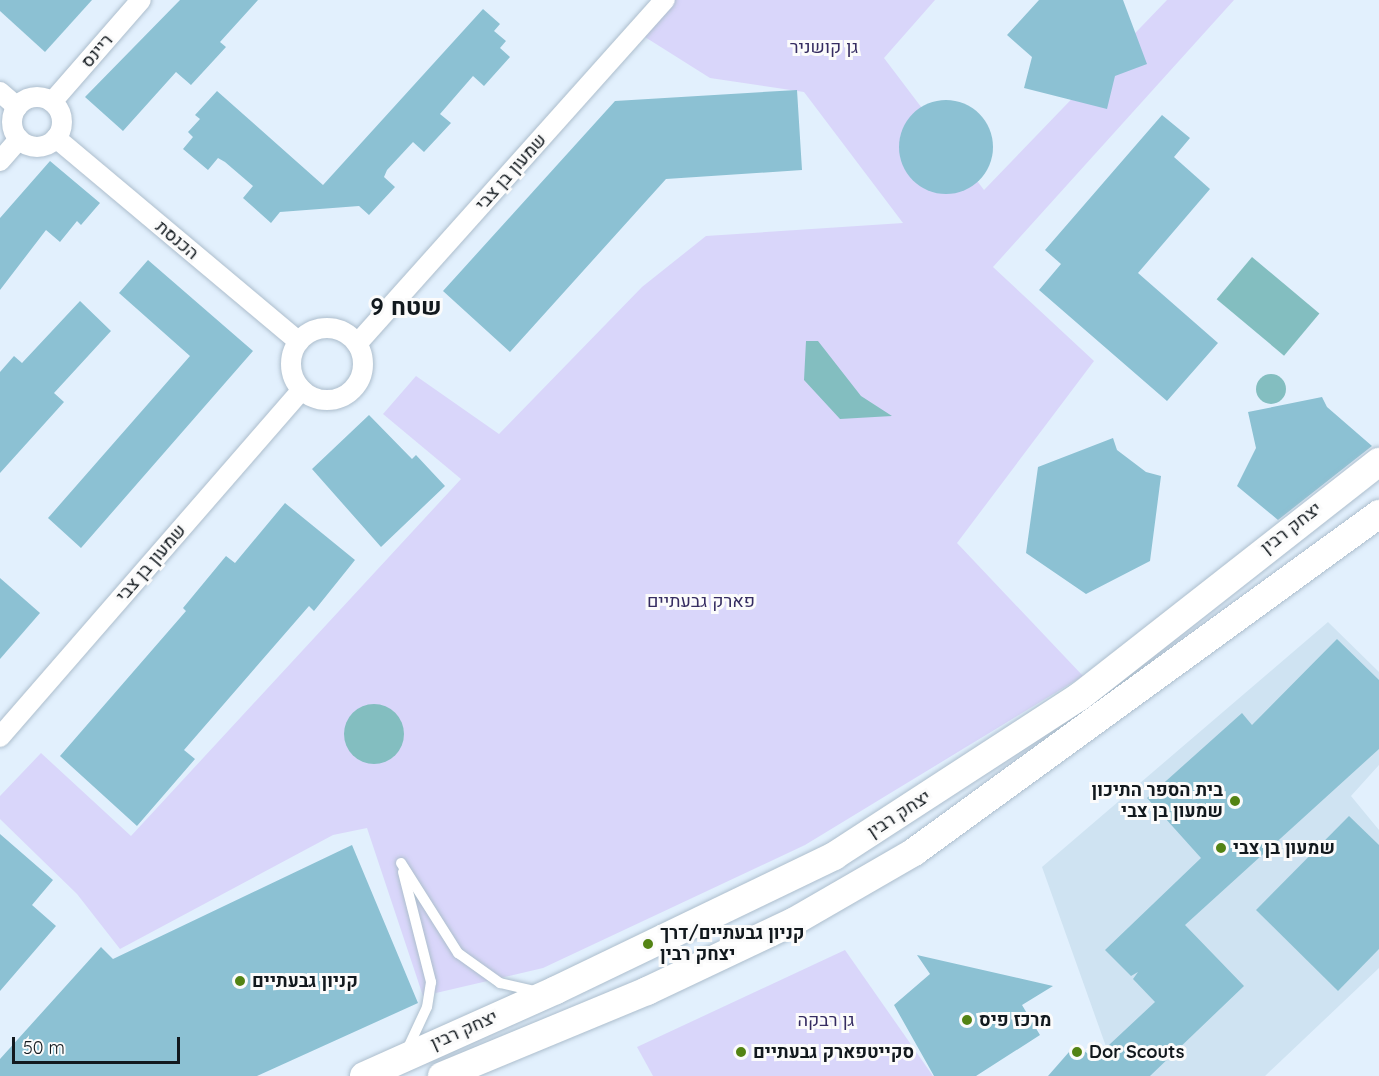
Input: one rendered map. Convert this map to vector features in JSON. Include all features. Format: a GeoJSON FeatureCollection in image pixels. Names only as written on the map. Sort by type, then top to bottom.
{"type":"FeatureCollection","features":[{"type":"Feature","properties":{"kind":"main road"},"geometry":{"type":"LineString","coordinates":[[1351,481],[1379,449]]}},
{"type":"Feature","properties":{"kind":"main road","name":"יצחק רבין"},"geometry":{"type":"LineString","coordinates":[[364,1076],[556,990],[834,856],[1079,697],[1351,481],[1379,462]]}},
{"type":"Feature","properties":{"kind":"main road","name":"יצחק רבין"},"geometry":{"type":"LineString","coordinates":[[442,1076],[648,991],[793,922],[914,852],[1379,513]]}},
{"type":"Feature","properties":{"kind":"street","name":"ריינס"},"geometry":{"type":"LineString","coordinates":[[52,102],[141,0]]}},
{"type":"Feature","properties":{"kind":"street","name":"שמעון בן צבי"},"geometry":{"type":"LineString","coordinates":[[357,344],[665,0]]}},
{"type":"Feature","properties":{"kind":"street"},"geometry":{"type":"LineString","coordinates":[[0,92],[17,107]]}},
{"type":"Feature","properties":{"kind":"street"},"geometry":{"type":"LineString","coordinates":[[34,97],[52,102],[62,119],[56,138],[38,147],[19,139],[12,124],[17,107],[34,97]]}},
{"type":"Feature","properties":{"kind":"street","name":"הכנסת"},"geometry":{"type":"LineString","coordinates":[[56,138],[299,342]]}},
{"type":"Feature","properties":{"kind":"street"},"geometry":{"type":"LineString","coordinates":[[0,161],[19,139]]}},
{"type":"Feature","properties":{"kind":"street"},"geometry":{"type":"LineString","coordinates":[[326,328],[348,335],[357,344],[363,366],[360,378],[345,395],[322,399],[302,390],[291,368],[299,342],[314,330],[326,328]]}},
{"type":"Feature","properties":{"kind":"street","name":"שמעון בן צבי"},"geometry":{"type":"LineString","coordinates":[[0,737],[302,390]]}},
{"type":"Feature","properties":{"kind":"lane"},"geometry":{"type":"LineString","coordinates":[[404,1057],[426,1006],[431,982],[401,863],[458,953],[482,973],[524,991],[556,990]]}},
{"type":"Feature","properties":{"kind":"shaded area"},"geometry":{"type":"Polygon","coordinates":[[[1252,257],[1319,314],[1284,356],[1217,299],[1252,257]]]}},
{"type":"Feature","properties":{"kind":"shaded area"},"geometry":{"type":"Polygon","coordinates":[[[806,341],[818,341],[861,396],[892,416],[840,419],[804,380],[806,341]]]}},
{"type":"Feature","properties":{"kind":"shaded area"},"geometry":{"type":"Polygon","coordinates":[[[1271,374],[1281,379],[1286,389],[1281,399],[1271,404],[1261,399],[1256,389],[1261,379],[1271,374]]]}},
{"type":"Feature","properties":{"kind":"shaded area","name":"שמעון בן צבי"},"geometry":{"type":"Polygon","coordinates":[[[1328,622],[1379,672],[1379,765],[1351,796],[1379,830],[1379,968],[1265,1076],[1127,1076],[1114,1069],[1042,867],[1328,622]]]}},
{"type":"Feature","properties":{"kind":"shaded area"},"geometry":{"type":"Polygon","coordinates":[[[368,704],[380,704],[391,709],[399,717],[404,734],[402,746],[391,759],[380,764],[368,764],[357,759],[349,751],[344,740],[344,728],[349,717],[357,709],[368,704]]]}},
{"type":"Feature","properties":{"kind":"green space","name":"פארק גבעתיים"},"geometry":{"type":"Polygon","coordinates":[[[665,0],[935,0],[884,58],[984,190],[1167,0],[1234,0],[993,267],[1094,361],[957,543],[1083,676],[805,845],[543,968],[423,996],[367,828],[333,835],[120,949],[77,894],[0,819],[0,796],[41,753],[131,836],[461,479],[383,414],[416,376],[499,434],[642,287],[706,236],[903,223],[804,92],[710,78],[637,32],[665,0]]]}},
{"type":"Feature","properties":{"kind":"green space","name":"גן רבקה"},"geometry":{"type":"Polygon","coordinates":[[[845,950],[933,1076],[653,1076],[637,1047],[845,950]]]}},
{"type":"Feature","properties":{"kind":"building"},"geometry":{"type":"Polygon","coordinates":[[[0,0],[92,0],[45,52],[0,11],[0,0]]]}},
{"type":"Feature","properties":{"kind":"building"},"geometry":{"type":"Polygon","coordinates":[[[180,0],[258,0],[220,42],[226,47],[191,85],[176,72],[123,131],[85,97],[180,0]]]}},
{"type":"Feature","properties":{"kind":"building"},"geometry":{"type":"Polygon","coordinates":[[[1039,0],[1123,0],[1147,64],[1115,76],[1107,109],[1024,88],[1032,57],[1007,35],[1039,0]]]}},
{"type":"Feature","properties":{"kind":"building"},"geometry":{"type":"Polygon","coordinates":[[[483,9],[500,24],[494,31],[506,41],[500,48],[510,57],[484,86],[473,76],[440,114],[451,123],[424,152],[413,142],[387,170],[384,177],[395,187],[369,215],[359,206],[280,212],[271,223],[243,198],[253,186],[225,162],[218,158],[208,170],[183,149],[193,137],[188,132],[200,119],[195,115],[217,91],[323,185],[483,9]]]}},
{"type":"Feature","properties":{"kind":"building"},"geometry":{"type":"Polygon","coordinates":[[[797,90],[802,170],[666,179],[510,352],[443,291],[615,101],[797,90]]]}},
{"type":"Feature","properties":{"kind":"building"},"geometry":{"type":"Polygon","coordinates":[[[946,100],[964,104],[979,114],[989,129],[993,147],[989,165],[979,180],[964,190],[946,194],[928,190],[913,180],[903,165],[899,147],[903,129],[913,114],[928,104],[946,100]]]}},
{"type":"Feature","properties":{"kind":"building"},"geometry":{"type":"Polygon","coordinates":[[[1162,115],[1190,138],[1174,157],[1210,189],[1138,273],[1218,343],[1167,401],[1039,290],[1061,264],[1045,250],[1162,115]]]}},
{"type":"Feature","properties":{"kind":"building"},"geometry":{"type":"Polygon","coordinates":[[[50,161],[100,203],[81,225],[77,221],[60,242],[46,230],[0,290],[0,218],[50,161]]]}},
{"type":"Feature","properties":{"kind":"building"},"geometry":{"type":"Polygon","coordinates":[[[148,260],[253,351],[81,548],[48,518],[190,356],[119,293],[148,260]]]}},
{"type":"Feature","properties":{"kind":"building"},"geometry":{"type":"Polygon","coordinates":[[[80,301],[111,331],[54,393],[64,402],[0,473],[0,372],[14,356],[22,363],[80,301]]]}},
{"type":"Feature","properties":{"kind":"building"},"geometry":{"type":"Polygon","coordinates":[[[1322,397],[1327,407],[1372,446],[1278,520],[1237,486],[1256,448],[1248,412],[1322,397]]]}},
{"type":"Feature","properties":{"kind":"building"},"geometry":{"type":"Polygon","coordinates":[[[369,415],[412,459],[416,455],[445,486],[381,547],[312,469],[369,415]]]}},
{"type":"Feature","properties":{"kind":"building"},"geometry":{"type":"Polygon","coordinates":[[[1113,438],[1117,450],[1146,472],[1161,476],[1150,561],[1086,594],[1026,553],[1038,467],[1113,438]]]}},
{"type":"Feature","properties":{"kind":"building"},"geometry":{"type":"Polygon","coordinates":[[[285,503],[355,560],[314,611],[309,606],[184,750],[195,759],[137,826],[60,756],[186,611],[183,608],[226,556],[235,563],[285,503]]]}},
{"type":"Feature","properties":{"kind":"building"},"geometry":{"type":"Polygon","coordinates":[[[0,578],[40,613],[0,659],[0,578]]]}},
{"type":"Feature","properties":{"kind":"building"},"geometry":{"type":"Polygon","coordinates":[[[1337,639],[1379,680],[1379,749],[1185,925],[1244,986],[1150,1076],[1048,1076],[1076,1044],[1094,1059],[1155,1002],[1133,979],[1138,972],[1131,976],[1105,950],[1201,858],[1147,798],[1242,713],[1252,725],[1337,639]]]}},
{"type":"Feature","properties":{"kind":"building"},"geometry":{"type":"Polygon","coordinates":[[[1349,816],[1379,845],[1379,949],[1338,991],[1256,910],[1349,816]]]}},
{"type":"Feature","properties":{"kind":"building"},"geometry":{"type":"Polygon","coordinates":[[[0,834],[53,880],[32,905],[56,926],[0,991],[0,834]]]}},
{"type":"Feature","properties":{"kind":"building","name":"קניון גבעתיים"},"geometry":{"type":"Polygon","coordinates":[[[352,845],[418,1003],[257,1076],[0,1076],[0,1059],[101,947],[113,959],[352,845]]]}},
{"type":"Feature","properties":{"kind":"building","name":"מרכז פיס"},"geometry":{"type":"Polygon","coordinates":[[[917,955],[1053,986],[1022,1005],[1040,1035],[976,1076],[934,1076],[894,1005],[930,974],[917,955]]]}},
{"type":"Feature","properties":{"kind":"place","name":"בית הספר התיכון שמעון בן צבי"},"geometry":{"type":"Point","coordinates":[1235,801]}},
{"type":"Feature","properties":{"kind":"place","name":"שמעון בן צבי"},"geometry":{"type":"Point","coordinates":[1221,848]}},
{"type":"Feature","properties":{"kind":"place","name":"קניון גבעתיים/דרך יצחק רבין"},"geometry":{"type":"Point","coordinates":[648,944]}},
{"type":"Feature","properties":{"kind":"place","name":"קניון גבעתיים"},"geometry":{"type":"Point","coordinates":[240,981]}},
{"type":"Feature","properties":{"kind":"place","name":"מרכז פיס"},"geometry":{"type":"Point","coordinates":[967,1020]}},
{"type":"Feature","properties":{"kind":"place","name":"סקייטפארק גבעתיים"},"geometry":{"type":"Point","coordinates":[741,1052]}},
{"type":"Feature","properties":{"kind":"place","name":"Dor Scouts"},"geometry":{"type":"Point","coordinates":[1077,1052]}},
{"type":"Feature","properties":{"kind":"district","name":"שטח 9"},"geometry":{"type":"Point","coordinates":[406,307]}},
{"type":"Feature","properties":{"kind":"park label","name":"גן קושניר"},"geometry":{"type":"Point","coordinates":[824,47]}}]}
